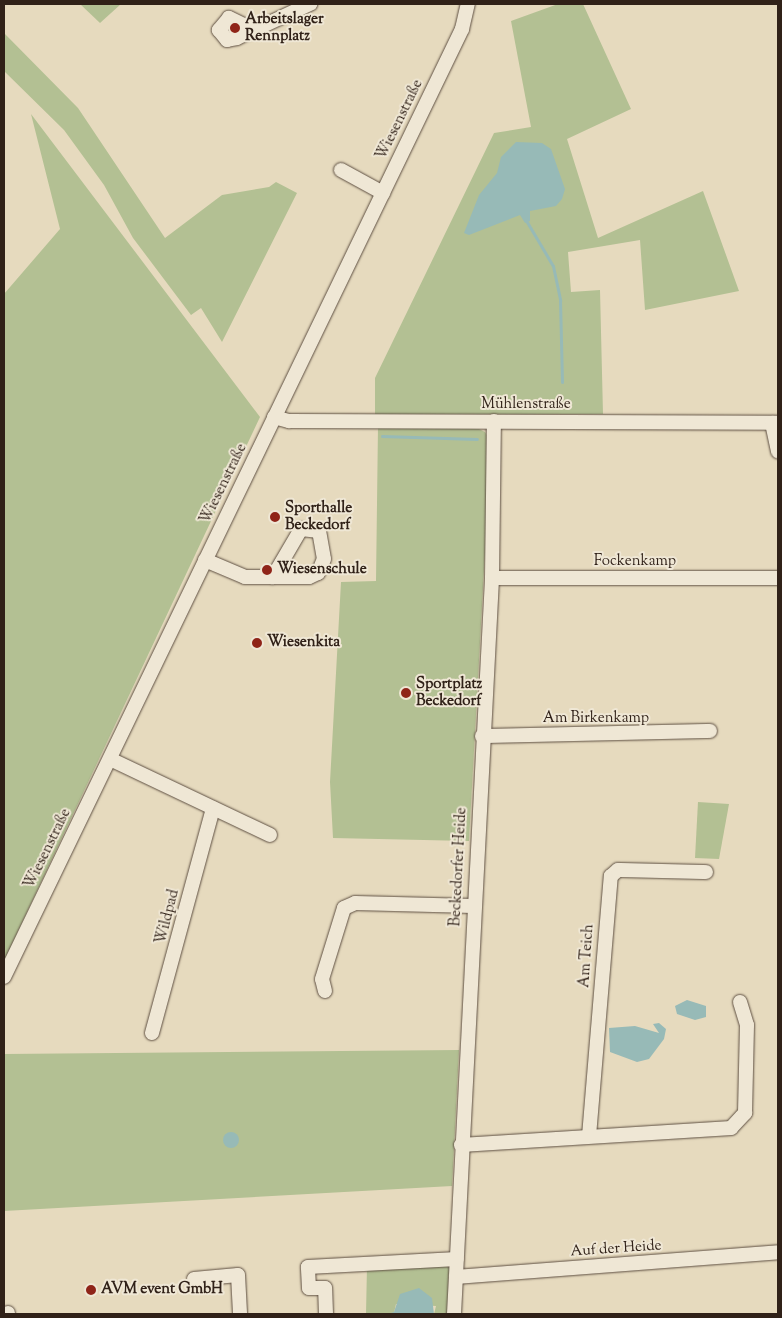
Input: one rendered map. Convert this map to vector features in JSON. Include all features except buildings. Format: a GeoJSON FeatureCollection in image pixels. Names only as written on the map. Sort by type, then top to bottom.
{"type":"FeatureCollection","features":[{"type":"Feature","properties":{"kind":"street"},"geometry":{"type":"LineString","coordinates":[[254,30],[310,4]]}},
{"type":"Feature","properties":{"kind":"street","name":"Wiesenstraße"},"geometry":{"type":"LineString","coordinates":[[4,977],[462,29],[468,4]]}},
{"type":"Feature","properties":{"kind":"street"},"geometry":{"type":"LineString","coordinates":[[341,170],[383,193]]}},
{"type":"Feature","properties":{"kind":"street","name":"Mühlenstraße"},"geometry":{"type":"LineString","coordinates":[[274,417],[289,422],[775,423]]}},
{"type":"Feature","properties":{"kind":"street","name":"Beckedorfer Heide"},"geometry":{"type":"LineString","coordinates":[[454,1314],[473,906],[492,578],[494,421]]}},
{"type":"Feature","properties":{"kind":"street"},"geometry":{"type":"LineString","coordinates":[[775,423],[778,451]]}},
{"type":"Feature","properties":{"kind":"street"},"geometry":{"type":"LineString","coordinates":[[205,560],[245,577],[273,577]]}},
{"type":"Feature","properties":{"kind":"street","name":"Fockenkamp"},"geometry":{"type":"LineString","coordinates":[[492,578],[778,578]]}},
{"type":"Feature","properties":{"kind":"street","name":"Am Birkenkamp"},"geometry":{"type":"LineString","coordinates":[[482,736],[710,731]]}},
{"type":"Feature","properties":{"kind":"street"},"geometry":{"type":"LineString","coordinates":[[110,759],[270,836]]}},
{"type":"Feature","properties":{"kind":"street","name":"Wildpad"},"geometry":{"type":"LineString","coordinates":[[152,1034],[213,808]]}},
{"type":"Feature","properties":{"kind":"street","name":"Am Teich"},"geometry":{"type":"LineString","coordinates":[[589,1136],[611,876],[618,870],[706,872]]}},
{"type":"Feature","properties":{"kind":"street"},"geometry":{"type":"LineString","coordinates":[[325,991],[322,979],[344,908],[355,902],[473,906]]}},
{"type":"Feature","properties":{"kind":"street"},"geometry":{"type":"LineString","coordinates":[[461,1145],[731,1128],[738,1124],[745,1113],[747,1035],[740,1002]]}},
{"type":"Feature","properties":{"kind":"street","name":"Auf der Heide"},"geometry":{"type":"LineString","coordinates":[[456,1276],[778,1252]]}},
{"type":"Feature","properties":{"kind":"street"},"geometry":{"type":"LineString","coordinates":[[326,1314],[325,1288],[308,1288],[308,1267],[457,1259]]}},
{"type":"Feature","properties":{"kind":"street"},"geometry":{"type":"LineString","coordinates":[[194,1279],[238,1275],[240,1314]]}},
{"type":"Feature","properties":{"kind":"green space"},"geometry":{"type":"Polygon","coordinates":[[[80,4],[121,4],[100,23],[80,4]]]}},
{"type":"Feature","properties":{"kind":"green space"},"geometry":{"type":"Polygon","coordinates":[[[558,4],[583,4],[631,109],[567,139],[598,238],[703,191],[739,291],[645,310],[640,240],[568,252],[571,292],[600,290],[603,414],[375,414],[375,378],[494,133],[531,127],[511,21],[558,4]]]}},
{"type":"Feature","properties":{"kind":"green space"},"geometry":{"type":"Polygon","coordinates":[[[4,33],[78,108],[165,238],[222,195],[269,187],[276,182],[297,193],[222,342],[201,308],[191,315],[133,238],[104,185],[64,130],[4,71],[4,33]]]}},
{"type":"Feature","properties":{"kind":"green space"},"geometry":{"type":"Polygon","coordinates":[[[31,114],[260,417],[4,961],[4,294],[60,229],[31,114]]]}},
{"type":"Feature","properties":{"kind":"green space","name":"Sportplatz Beckedorf"},"geometry":{"type":"Polygon","coordinates":[[[378,426],[477,428],[485,432],[491,443],[469,841],[333,838],[330,782],[341,582],[376,581],[378,426]]]}},
{"type":"Feature","properties":{"kind":"green space"},"geometry":{"type":"Polygon","coordinates":[[[698,802],[729,804],[719,859],[695,858],[698,802]]]}},
{"type":"Feature","properties":{"kind":"green space"},"geometry":{"type":"Polygon","coordinates":[[[459,1050],[452,1186],[4,1211],[4,1054],[459,1050]]]}},
{"type":"Feature","properties":{"kind":"green space"},"geometry":{"type":"Polygon","coordinates":[[[444,1263],[450,1268],[448,1314],[434,1314],[436,1306],[396,1304],[394,1313],[366,1314],[367,1266],[444,1263]]]}},
{"type":"Feature","properties":{"kind":"water"},"geometry":{"type":"Polygon","coordinates":[[[516,142],[542,143],[551,149],[565,189],[562,199],[556,206],[530,211],[530,221],[525,223],[520,215],[469,235],[464,233],[479,195],[497,173],[501,157],[516,142]]]}},
{"type":"Feature","properties":{"kind":"water"},"geometry":{"type":"Polygon","coordinates":[[[687,1000],[706,1006],[706,1017],[695,1020],[677,1014],[675,1006],[687,1000]]]}},
{"type":"Feature","properties":{"kind":"water"},"geometry":{"type":"Polygon","coordinates":[[[659,1023],[666,1029],[664,1039],[649,1059],[637,1062],[610,1052],[609,1028],[635,1026],[659,1033],[653,1024],[659,1023]]]}},
{"type":"Feature","properties":{"kind":"water"},"geometry":{"type":"Polygon","coordinates":[[[231,1132],[237,1134],[239,1140],[237,1146],[231,1148],[225,1146],[223,1140],[225,1134],[231,1132]]]}},
{"type":"Feature","properties":{"kind":"water"},"geometry":{"type":"Polygon","coordinates":[[[419,1288],[432,1298],[434,1314],[388,1314],[394,1312],[400,1294],[419,1288]]]}},
{"type":"Feature","properties":{"kind":"waterway"},"geometry":{"type":"LineString","coordinates":[[527,222],[553,266],[560,300],[562,382]]}},
{"type":"Feature","properties":{"kind":"waterway"},"geometry":{"type":"LineString","coordinates":[[382,436],[477,439]]}},
{"type":"Feature","properties":{"kind":"place","name":"Arbeitslager Rennplatz"},"geometry":{"type":"Point","coordinates":[235,28]}},
{"type":"Feature","properties":{"kind":"place","name":"Sporthalle Beckedorf"},"geometry":{"type":"Point","coordinates":[275,517]}},
{"type":"Feature","properties":{"kind":"place","name":"Wiesenschule"},"geometry":{"type":"Point","coordinates":[267,570]}},
{"type":"Feature","properties":{"kind":"place","name":"Wiesenkita"},"geometry":{"type":"Point","coordinates":[257,643]}},
{"type":"Feature","properties":{"kind":"place","name":"Sportplatz Beckedorf"},"geometry":{"type":"Point","coordinates":[406,693]}},
{"type":"Feature","properties":{"kind":"place","name":"AVM event GmbH"},"geometry":{"type":"Point","coordinates":[91,1290]}}]}
